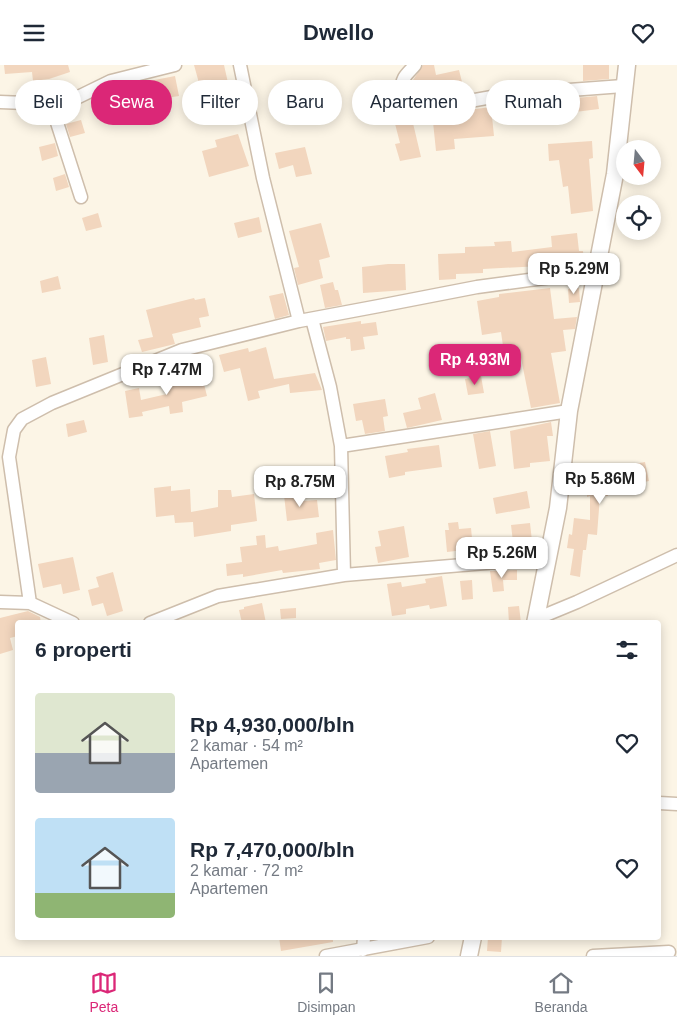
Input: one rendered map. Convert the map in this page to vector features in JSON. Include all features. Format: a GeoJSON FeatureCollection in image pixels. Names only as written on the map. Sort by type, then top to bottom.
{"type":"FeatureCollection","features":[{"type":"Feature","properties":{"kind":"street"},"geometry":{"type":"LineString","coordinates":[[81,96],[111,81],[175,65]]}},
{"type":"Feature","properties":{"kind":"street"},"geometry":{"type":"LineString","coordinates":[[240,65],[263,178],[299,321]]}},
{"type":"Feature","properties":{"kind":"street"},"geometry":{"type":"LineString","coordinates":[[415,65],[403,79],[406,98],[414,111],[503,95],[624,86]]}},
{"type":"Feature","properties":{"kind":"street"},"geometry":{"type":"LineString","coordinates":[[536,620],[546,558],[558,508],[570,411],[615,174],[627,65]]}},
{"type":"Feature","properties":{"kind":"street"},"geometry":{"type":"LineString","coordinates":[[0,102],[15,103]]}},
{"type":"Feature","properties":{"kind":"street"},"geometry":{"type":"LineString","coordinates":[[58,125],[81,197]]}},
{"type":"Feature","properties":{"kind":"street"},"geometry":{"type":"LineString","coordinates":[[30,603],[9,457],[14,430],[22,419],[52,403],[182,350],[299,321],[477,287],[596,271]]}},
{"type":"Feature","properties":{"kind":"street"},"geometry":{"type":"LineString","coordinates":[[312,319],[330,387],[341,445],[344,575]]}},
{"type":"Feature","properties":{"kind":"street"},"geometry":{"type":"LineString","coordinates":[[341,445],[570,411]]}},
{"type":"Feature","properties":{"kind":"street"},"geometry":{"type":"LineString","coordinates":[[538,620],[677,555]]}},
{"type":"Feature","properties":{"kind":"street"},"geometry":{"type":"LineString","coordinates":[[158,620],[218,596],[344,575],[546,558]]}},
{"type":"Feature","properties":{"kind":"street"},"geometry":{"type":"LineString","coordinates":[[0,602],[30,603],[67,620]]}},
{"type":"Feature","properties":{"kind":"street"},"geometry":{"type":"LineString","coordinates":[[661,803],[677,804]]}},
{"type":"Feature","properties":{"kind":"street"},"geometry":{"type":"LineString","coordinates":[[326,956],[363,944],[400,940]]}},
{"type":"Feature","properties":{"kind":"street"},"geometry":{"type":"LineString","coordinates":[[469,956],[472,940]]}},
{"type":"Feature","properties":{"kind":"street"},"geometry":{"type":"LineString","coordinates":[[593,956],[669,952]]}},
{"type":"Feature","properties":{"kind":"building"},"geometry":{"type":"Polygon","coordinates":[[[4,65],[68,65],[70,72],[41,80],[33,80],[32,72],[5,74],[4,65]]]}},
{"type":"Feature","properties":{"kind":"building"},"geometry":{"type":"Polygon","coordinates":[[[194,65],[224,65],[227,80],[198,80],[194,65]]]}},
{"type":"Feature","properties":{"kind":"building"},"geometry":{"type":"Polygon","coordinates":[[[423,65],[434,65],[436,75],[459,70],[462,80],[413,80],[423,65]]]}},
{"type":"Feature","properties":{"kind":"building"},"geometry":{"type":"Polygon","coordinates":[[[583,65],[609,65],[609,79],[583,81],[583,65]]]}},
{"type":"Feature","properties":{"kind":"building"},"geometry":{"type":"Polygon","coordinates":[[[175,76],[179,96],[172,97],[172,80],[155,80],[175,76]]]}},
{"type":"Feature","properties":{"kind":"building"},"geometry":{"type":"Polygon","coordinates":[[[597,96],[599,109],[580,111],[580,98],[597,96]]]}},
{"type":"Feature","properties":{"kind":"building"},"geometry":{"type":"Polygon","coordinates":[[[486,108],[486,125],[493,125],[494,136],[454,139],[455,149],[436,151],[433,125],[476,125],[476,109],[486,108]]]}},
{"type":"Feature","properties":{"kind":"building"},"geometry":{"type":"Polygon","coordinates":[[[81,120],[85,133],[70,137],[66,125],[81,125],[81,120]]]}},
{"type":"Feature","properties":{"kind":"building"},"geometry":{"type":"Polygon","coordinates":[[[395,125],[413,125],[421,157],[400,161],[395,144],[400,143],[395,125]]]}},
{"type":"Feature","properties":{"kind":"building"},"geometry":{"type":"Polygon","coordinates":[[[238,134],[249,166],[209,177],[202,151],[217,147],[215,140],[238,134]]]}},
{"type":"Feature","properties":{"kind":"building"},"geometry":{"type":"Polygon","coordinates":[[[592,141],[593,158],[589,159],[593,211],[571,214],[568,186],[563,187],[559,160],[549,161],[548,144],[592,141]]]}},
{"type":"Feature","properties":{"kind":"building"},"geometry":{"type":"Polygon","coordinates":[[[55,143],[58,156],[42,161],[39,147],[55,143]]]}},
{"type":"Feature","properties":{"kind":"building"},"geometry":{"type":"Polygon","coordinates":[[[305,147],[312,174],[296,177],[293,165],[279,169],[275,153],[305,147]]]}},
{"type":"Feature","properties":{"kind":"building"},"geometry":{"type":"Polygon","coordinates":[[[65,174],[69,187],[56,191],[53,178],[65,174]]]}},
{"type":"Feature","properties":{"kind":"building"},"geometry":{"type":"Polygon","coordinates":[[[98,213],[102,227],[86,231],[82,218],[98,213]]]}},
{"type":"Feature","properties":{"kind":"building"},"geometry":{"type":"Polygon","coordinates":[[[259,217],[262,232],[238,238],[234,223],[259,217]]]}},
{"type":"Feature","properties":{"kind":"building"},"geometry":{"type":"Polygon","coordinates":[[[321,223],[330,257],[319,260],[323,278],[298,285],[294,268],[299,267],[289,231],[321,223]]]}},
{"type":"Feature","properties":{"kind":"building"},"geometry":{"type":"Polygon","coordinates":[[[577,233],[579,251],[583,251],[584,264],[541,270],[541,266],[483,269],[483,273],[456,274],[456,279],[439,280],[438,254],[465,253],[465,247],[495,246],[494,242],[511,241],[512,252],[552,247],[551,236],[577,233]]]}},
{"type":"Feature","properties":{"kind":"building"},"geometry":{"type":"Polygon","coordinates":[[[405,264],[406,290],[363,293],[362,267],[405,264]]]}},
{"type":"Feature","properties":{"kind":"building"},"geometry":{"type":"Polygon","coordinates":[[[58,276],[61,289],[42,293],[40,281],[58,276]]]}},
{"type":"Feature","properties":{"kind":"building"},"geometry":{"type":"Polygon","coordinates":[[[333,282],[335,290],[338,290],[342,305],[325,308],[320,285],[333,282]]]}},
{"type":"Feature","properties":{"kind":"building"},"geometry":{"type":"Polygon","coordinates":[[[550,288],[554,319],[577,317],[575,329],[563,330],[566,351],[551,353],[560,403],[531,408],[521,358],[505,360],[501,332],[482,335],[477,301],[499,297],[499,294],[550,288]]]}},
{"type":"Feature","properties":{"kind":"building"},"geometry":{"type":"Polygon","coordinates":[[[579,288],[580,302],[569,303],[568,289],[579,288]]]}},
{"type":"Feature","properties":{"kind":"building"},"geometry":{"type":"Polygon","coordinates":[[[283,293],[289,315],[275,319],[269,296],[283,293]]]}},
{"type":"Feature","properties":{"kind":"building"},"geometry":{"type":"Polygon","coordinates":[[[194,298],[195,300],[205,298],[209,316],[199,318],[201,327],[172,334],[175,344],[142,352],[138,340],[153,337],[146,310],[194,298]]]}},
{"type":"Feature","properties":{"kind":"building"},"geometry":{"type":"Polygon","coordinates":[[[361,321],[361,324],[376,322],[378,335],[363,337],[365,349],[351,351],[350,339],[346,339],[346,337],[326,341],[323,327],[361,321]]]}},
{"type":"Feature","properties":{"kind":"building"},"geometry":{"type":"Polygon","coordinates":[[[104,335],[108,362],[93,365],[89,338],[104,335]]]}},
{"type":"Feature","properties":{"kind":"building"},"geometry":{"type":"Polygon","coordinates":[[[266,347],[274,379],[315,373],[322,390],[290,393],[289,384],[258,391],[260,398],[248,401],[240,368],[224,372],[219,355],[248,348],[249,352],[266,347]]]}},
{"type":"Feature","properties":{"kind":"building"},"geometry":{"type":"Polygon","coordinates":[[[46,357],[51,384],[36,387],[32,360],[46,357]]]}},
{"type":"Feature","properties":{"kind":"building"},"geometry":{"type":"Polygon","coordinates":[[[192,364],[195,386],[204,384],[207,396],[182,402],[183,412],[170,414],[169,406],[142,412],[143,416],[129,418],[125,391],[139,388],[141,400],[167,394],[166,387],[184,384],[181,365],[192,364]]]}},
{"type":"Feature","properties":{"kind":"building"},"geometry":{"type":"Polygon","coordinates":[[[481,376],[484,393],[468,395],[465,379],[481,376]]]}},
{"type":"Feature","properties":{"kind":"building"},"geometry":{"type":"Polygon","coordinates":[[[435,393],[442,420],[407,428],[403,413],[421,409],[418,398],[435,393]]]}},
{"type":"Feature","properties":{"kind":"building"},"geometry":{"type":"Polygon","coordinates":[[[385,399],[388,416],[383,417],[385,431],[365,434],[362,420],[356,421],[353,404],[385,399]]]}},
{"type":"Feature","properties":{"kind":"building"},"geometry":{"type":"Polygon","coordinates":[[[84,420],[87,432],[68,437],[66,424],[84,420]]]}},
{"type":"Feature","properties":{"kind":"building"},"geometry":{"type":"Polygon","coordinates":[[[551,422],[553,436],[547,436],[550,461],[530,463],[530,467],[514,469],[510,431],[551,422]]]}},
{"type":"Feature","properties":{"kind":"building"},"geometry":{"type":"Polygon","coordinates":[[[490,431],[496,466],[479,469],[473,434],[490,431]]]}},
{"type":"Feature","properties":{"kind":"building"},"geometry":{"type":"Polygon","coordinates":[[[439,445],[442,467],[405,472],[405,475],[389,478],[385,456],[408,452],[407,449],[439,445]]]}},
{"type":"Feature","properties":{"kind":"building"},"geometry":{"type":"Polygon","coordinates":[[[645,462],[649,481],[608,489],[608,496],[600,496],[597,535],[588,534],[586,550],[583,550],[580,577],[570,575],[574,549],[567,548],[569,534],[572,535],[574,518],[590,520],[590,496],[587,497],[587,490],[578,490],[577,480],[587,480],[586,475],[613,474],[612,468],[645,462]]]}},
{"type":"Feature","properties":{"kind":"building"},"geometry":{"type":"Polygon","coordinates":[[[171,486],[171,491],[190,489],[191,512],[218,507],[218,490],[231,490],[232,497],[254,494],[257,521],[231,525],[231,531],[194,537],[193,522],[175,523],[174,515],[156,517],[154,488],[171,486]]]}},
{"type":"Feature","properties":{"kind":"building"},"geometry":{"type":"Polygon","coordinates":[[[527,491],[530,508],[496,514],[493,498],[527,491]]]}},
{"type":"Feature","properties":{"kind":"building"},"geometry":{"type":"Polygon","coordinates":[[[302,493],[303,501],[317,500],[319,517],[287,521],[284,495],[302,493]]]}},
{"type":"Feature","properties":{"kind":"building"},"geometry":{"type":"Polygon","coordinates":[[[458,522],[459,529],[471,528],[473,549],[447,552],[445,530],[449,530],[448,523],[458,522]]]}},
{"type":"Feature","properties":{"kind":"building"},"geometry":{"type":"Polygon","coordinates":[[[530,523],[532,541],[513,542],[511,525],[530,523]]]}},
{"type":"Feature","properties":{"kind":"building"},"geometry":{"type":"Polygon","coordinates":[[[404,526],[409,557],[378,563],[375,547],[381,546],[378,531],[404,526]]]}},
{"type":"Feature","properties":{"kind":"building"},"geometry":{"type":"Polygon","coordinates":[[[333,530],[336,560],[319,563],[320,569],[283,573],[282,570],[243,577],[243,574],[227,576],[226,564],[242,562],[240,547],[257,545],[256,536],[265,535],[266,548],[278,546],[279,551],[317,544],[316,533],[333,530]]]}},
{"type":"Feature","properties":{"kind":"building"},"geometry":{"type":"Polygon","coordinates":[[[73,557],[80,590],[63,594],[61,584],[43,588],[38,564],[73,557]]]}},
{"type":"Feature","properties":{"kind":"building"},"geometry":{"type":"Polygon","coordinates":[[[517,570],[517,580],[503,580],[504,591],[493,592],[490,571],[517,570]]]}},
{"type":"Feature","properties":{"kind":"building"},"geometry":{"type":"Polygon","coordinates":[[[113,572],[123,611],[107,616],[103,603],[92,606],[88,590],[99,587],[96,577],[113,572]]]}},
{"type":"Feature","properties":{"kind":"building"},"geometry":{"type":"Polygon","coordinates":[[[442,576],[447,606],[430,609],[429,605],[406,609],[406,614],[392,616],[387,584],[401,582],[402,587],[426,583],[425,579],[442,576]]]}},
{"type":"Feature","properties":{"kind":"building"},"geometry":{"type":"Polygon","coordinates":[[[472,580],[473,599],[462,600],[460,581],[472,580]]]}},
{"type":"Feature","properties":{"kind":"building"},"geometry":{"type":"Polygon","coordinates":[[[262,603],[265,620],[241,620],[239,610],[244,609],[244,607],[262,603]]]}},
{"type":"Feature","properties":{"kind":"building"},"geometry":{"type":"Polygon","coordinates":[[[519,606],[521,620],[509,620],[508,607],[519,606]]]}},
{"type":"Feature","properties":{"kind":"building"},"geometry":{"type":"Polygon","coordinates":[[[296,608],[296,618],[281,619],[280,609],[296,608]]]}},
{"type":"Feature","properties":{"kind":"building"},"geometry":{"type":"Polygon","coordinates":[[[28,611],[40,617],[40,620],[15,620],[15,637],[10,638],[13,650],[0,654],[0,618],[28,611]]]}},
{"type":"Feature","properties":{"kind":"building"},"geometry":{"type":"Polygon","coordinates":[[[279,940],[333,940],[333,942],[281,951],[279,940]]]}},
{"type":"Feature","properties":{"kind":"building"},"geometry":{"type":"Polygon","coordinates":[[[488,940],[502,940],[501,952],[487,951],[488,940]]]}}]}
